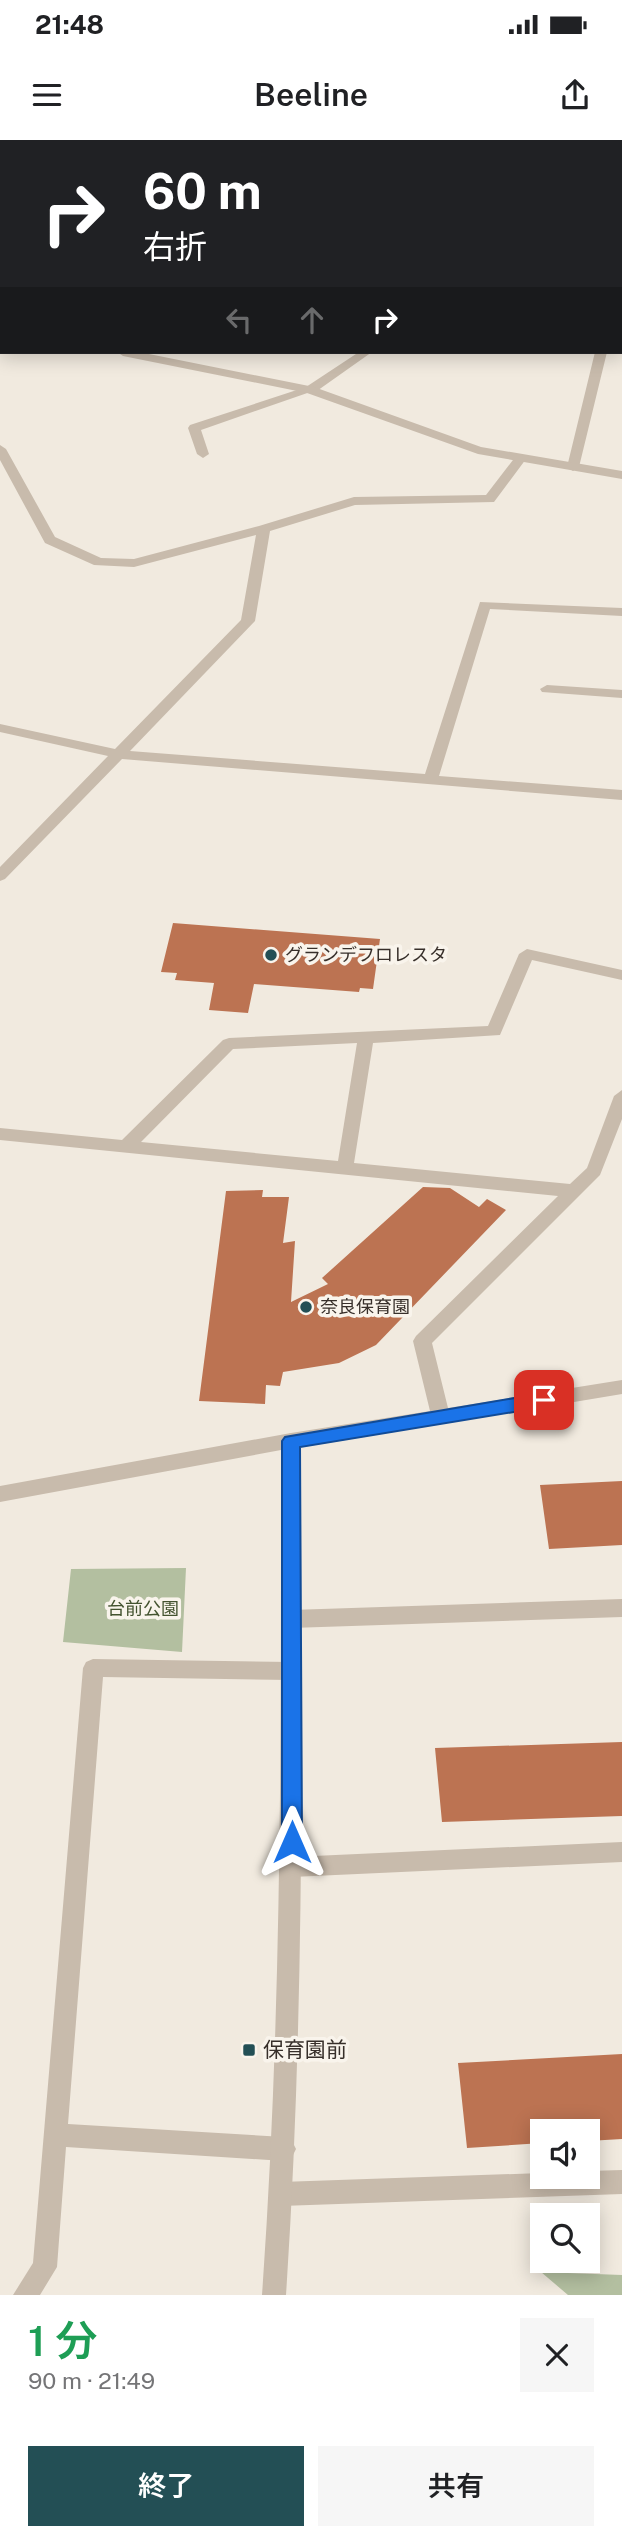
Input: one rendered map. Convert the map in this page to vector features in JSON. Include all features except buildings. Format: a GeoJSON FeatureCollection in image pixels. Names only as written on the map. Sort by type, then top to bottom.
{"type":"FeatureCollection","features":[{"type":"Feature","properties":{"kind":"street"},"geometry":{"type":"LineString","coordinates":[[133,354],[310,390],[478,450],[622,475]]}},
{"type":"Feature","properties":{"kind":"street"},"geometry":{"type":"LineString","coordinates":[[203,454],[194,428],[310,390],[363,354]]}},
{"type":"Feature","properties":{"kind":"street"},"geometry":{"type":"LineString","coordinates":[[573,467],[601,354]]}},
{"type":"Feature","properties":{"kind":"street"},"geometry":{"type":"LineString","coordinates":[[0,449],[50,540],[99,562],[134,562],[264,529],[354,500],[490,499],[520,459]]}},
{"type":"Feature","properties":{"kind":"street"},"geometry":{"type":"LineString","coordinates":[[0,876],[248,621],[264,529]]}},
{"type":"Feature","properties":{"kind":"street"},"geometry":{"type":"LineString","coordinates":[[431,779],[485,605],[622,612]]}},
{"type":"Feature","properties":{"kind":"street"},"geometry":{"type":"LineString","coordinates":[[547,689],[622,694]]}},
{"type":"Feature","properties":{"kind":"street"},"geometry":{"type":"LineString","coordinates":[[0,728],[118,754],[622,795]]}},
{"type":"Feature","properties":{"kind":"street"},"geometry":{"type":"LineString","coordinates":[[126,1146],[229,1044],[494,1031],[527,954],[622,975]]}},
{"type":"Feature","properties":{"kind":"street"},"geometry":{"type":"LineString","coordinates":[[345,1168],[366,1038]]}},
{"type":"Feature","properties":{"kind":"street"},"geometry":{"type":"LineString","coordinates":[[441,1417],[422,1341],[594,1171],[622,1097]]}},
{"type":"Feature","properties":{"kind":"street"},"geometry":{"type":"LineString","coordinates":[[0,1134],[573,1191]]}},
{"type":"Feature","properties":{"kind":"street"},"geometry":{"type":"LineString","coordinates":[[0,1494],[291,1441],[622,1387]]}},
{"type":"Feature","properties":{"kind":"street"},"geometry":{"type":"LineString","coordinates":[[274,2295],[284,2149],[292,1867],[291,1441]]}},
{"type":"Feature","properties":{"kind":"street"},"geometry":{"type":"LineString","coordinates":[[290,1619],[622,1608]]}},
{"type":"Feature","properties":{"kind":"street"},"geometry":{"type":"LineString","coordinates":[[25,2295],[45,2267],[93,1668],[290,1671]]}},
{"type":"Feature","properties":{"kind":"street"},"geometry":{"type":"LineString","coordinates":[[292,1867],[622,1852]]}},
{"type":"Feature","properties":{"kind":"street"},"geometry":{"type":"LineString","coordinates":[[56,2134],[284,2149]]}},
{"type":"Feature","properties":{"kind":"street"},"geometry":{"type":"LineString","coordinates":[[281,2194],[622,2182]]}},
{"type":"Feature","properties":{"kind":"green space","name":"台前公園"},"geometry":{"type":"Polygon","coordinates":[[[186,1568],[182,1652],[63,1642],[71,1569],[186,1568]]]}},
{"type":"Feature","properties":{"kind":"green space"},"geometry":{"type":"Polygon","coordinates":[[[542,2273],[622,2275],[622,2295],[568,2295],[542,2273]]]}},
{"type":"Feature","properties":{"kind":"place","name":"グランデフロレスタ"},"geometry":{"type":"Point","coordinates":[271,955]}},
{"type":"Feature","properties":{"kind":"place","name":"奈良保育園"},"geometry":{"type":"Point","coordinates":[306,1307]}},
{"type":"Feature","properties":{"kind":"place","name":"保育園前"},"geometry":{"type":"Point","coordinates":[249,2050]}},
{"type":"Feature","properties":{"kind":"route"},"geometry":{"type":"LineString","coordinates":[[292,1842],[291,1441],[544,1400]]}}]}
